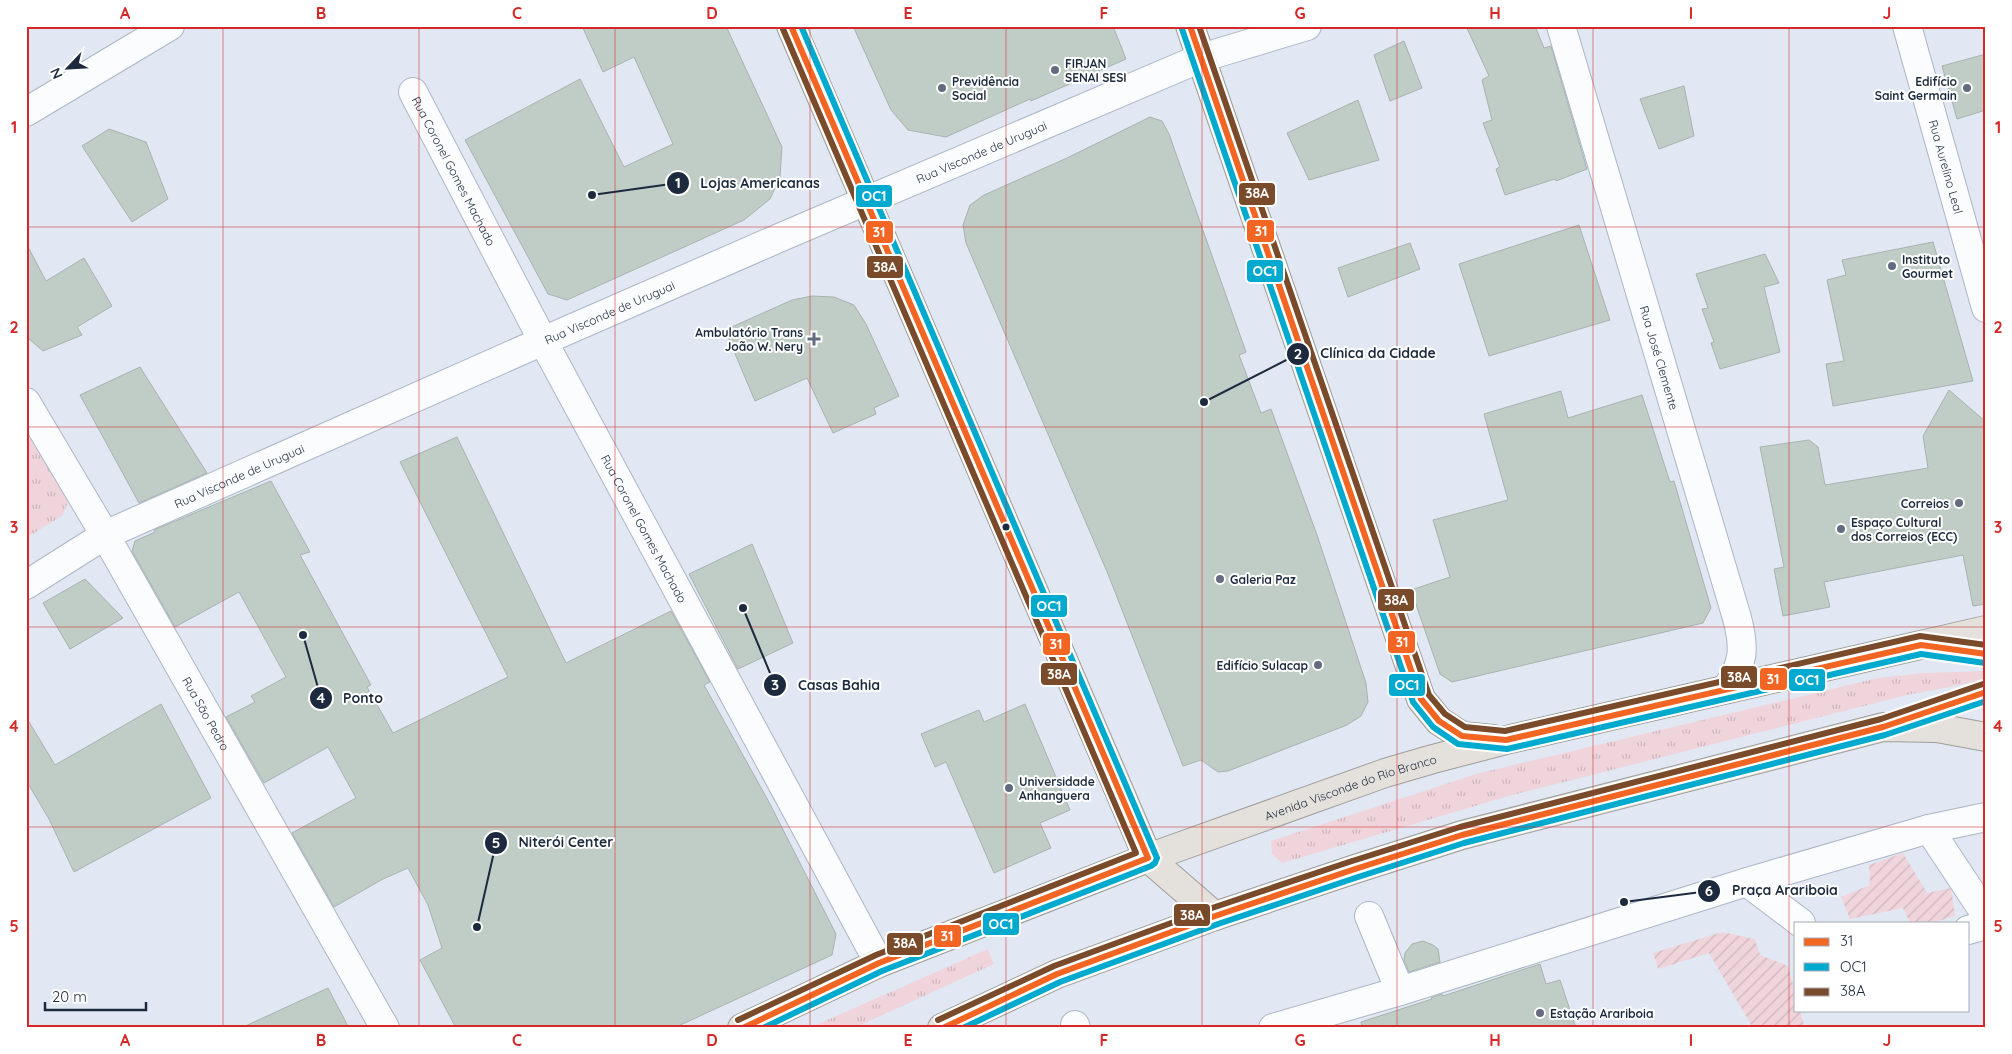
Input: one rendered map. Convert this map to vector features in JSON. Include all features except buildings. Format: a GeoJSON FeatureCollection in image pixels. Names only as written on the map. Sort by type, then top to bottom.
{"type":"FeatureCollection","features":[{"type":"Feature","properties":{"kind":"main road"},"geometry":{"type":"LineString","coordinates":[[792,26],[1148,858],[1215,916]]}},
{"type":"Feature","properties":{"kind":"main road"},"geometry":{"type":"LineString","coordinates":[[1190,26],[1421,699],[1439,721],[1462,736],[1506,740]]}},
{"type":"Feature","properties":{"kind":"main road","name":"Avenida Visconde do Rio Branco"},"geometry":{"type":"LineString","coordinates":[[742,1028],[879,963],[1148,858],[1385,773],[1433,758],[1506,740],[1986,630]]}},
{"type":"Feature","properties":{"kind":"main road"},"geometry":{"type":"LineString","coordinates":[[942,1028],[1057,974],[1215,916],[1462,835],[1883,727],[1937,728],[1986,737]]}},
{"type":"Feature","properties":{"kind":"street"},"geometry":{"type":"LineString","coordinates":[[26,112],[170,26]]}},
{"type":"Feature","properties":{"kind":"street","name":"Rua Visconde de Uruguai"},"geometry":{"type":"LineString","coordinates":[[26,585],[105,535],[543,341],[1201,58],[1307,26]]}},
{"type":"Feature","properties":{"kind":"street","name":"Rua José Clemente"},"geometry":{"type":"LineString","coordinates":[[1561,26],[1737,618],[1742,655],[1738,670],[1726,689]]}},
{"type":"Feature","properties":{"kind":"street","name":"Rua Aurelino Leal"},"geometry":{"type":"LineString","coordinates":[[1907,26],[1986,308]]}},
{"type":"Feature","properties":{"kind":"street","name":"Rua Coronel Gomes Machado"},"geometry":{"type":"LineString","coordinates":[[413,92],[543,341],[879,963]]}},
{"type":"Feature","properties":{"kind":"street","name":"Rua São Pedro"},"geometry":{"type":"LineString","coordinates":[[26,402],[105,535],[385,1028]]}},
{"type":"Feature","properties":{"kind":"street"},"geometry":{"type":"LineString","coordinates":[[1273,1028],[1400,992],[1747,882],[1929,829],[1986,817]]}},
{"type":"Feature","properties":{"kind":"street"},"geometry":{"type":"LineString","coordinates":[[1929,829],[1986,915]]}},
{"type":"Feature","properties":{"kind":"street"},"geometry":{"type":"LineString","coordinates":[[1747,882],[1800,922]]}},
{"type":"Feature","properties":{"kind":"street"},"geometry":{"type":"LineString","coordinates":[[1370,916],[1400,992]]}},
{"type":"Feature","properties":{"kind":"street"},"geometry":{"type":"LineString","coordinates":[[1970,929],[1986,925]]}},
{"type":"Feature","properties":{"kind":"green space"},"geometry":{"type":"Polygon","coordinates":[[[26,429],[69,500],[62,516],[26,538],[26,429]]]}},
{"type":"Feature","properties":{"kind":"green space"},"geometry":{"type":"Polygon","coordinates":[[[1986,671],[1986,680],[1907,695],[1509,796],[1282,863],[1272,854],[1271,841],[1476,774],[1878,678],[1923,673],[1986,671]]]}},
{"type":"Feature","properties":{"kind":"green space"},"geometry":{"type":"Polygon","coordinates":[[[1903,853],[1927,893],[1951,888],[1955,916],[1935,922],[1910,922],[1903,908],[1850,919],[1841,897],[1870,885],[1869,865],[1903,853]]]}},
{"type":"Feature","properties":{"kind":"green space"},"geometry":{"type":"Polygon","coordinates":[[[1722,932],[1755,939],[1760,955],[1788,966],[1794,988],[1794,1012],[1801,1012],[1805,1028],[1753,1028],[1709,953],[1658,969],[1653,953],[1722,932]]]}},
{"type":"Feature","properties":{"kind":"green space"},"geometry":{"type":"Polygon","coordinates":[[[988,949],[994,964],[854,1028],[809,1028],[988,949]]]}},
{"type":"Feature","properties":{"kind":"transit line","name":"31"},"geometry":{"type":"LineString","coordinates":[[743,1028],[879,963],[1148,858],[791,26]]}},
{"type":"Feature","properties":{"kind":"transit line","name":"OC1"},"geometry":{"type":"LineString","coordinates":[[763,1028],[882,971],[1151,866],[1157,858],[801,26]]}},
{"type":"Feature","properties":{"kind":"transit line","name":"31"},"geometry":{"type":"LineString","coordinates":[[1190,26],[1421,699],[1439,721],[1462,736],[1506,740],[1921,645],[1986,654]]}},
{"type":"Feature","properties":{"kind":"transit line","name":"38A"},"geometry":{"type":"LineString","coordinates":[[1199,26],[1429,695],[1445,714],[1465,727],[1505,731],[1920,636],[1986,645]]}},
{"type":"Feature","properties":{"kind":"transit line","name":"38A"},"geometry":{"type":"LineString","coordinates":[[738,1020],[876,955],[1136,853],[783,29]]}},
{"type":"Feature","properties":{"kind":"transit line","name":"OC1"},"geometry":{"type":"LineString","coordinates":[[1182,29],[1413,702],[1433,727],[1458,744],[1507,749],[1921,654],[1985,663]]}},
{"type":"Feature","properties":{"kind":"transit line","name":"38A"},"geometry":{"type":"LineString","coordinates":[[938,1020],[1054,966],[1212,908],[1349,862],[1460,827],[1881,719],[1983,684]]}},
{"type":"Feature","properties":{"kind":"transit line","name":"31"},"geometry":{"type":"LineString","coordinates":[[943,1028],[1057,974],[1215,916],[1352,870],[1462,835],[1883,727],[1986,692]]}},
{"type":"Feature","properties":{"kind":"transit line","name":"OC1"},"geometry":{"type":"LineString","coordinates":[[963,1028],[1060,982],[1218,924],[1464,843],[1885,735],[1986,701]]}},
{"type":"Feature","properties":{"kind":"place","name":"FIRJAN SENAI SESI"},"geometry":{"type":"Point","coordinates":[1055,70]}},
{"type":"Feature","properties":{"kind":"place","name":"Previdência Social"},"geometry":{"type":"Point","coordinates":[942,88]}},
{"type":"Feature","properties":{"kind":"place","name":"Edifício Saint Germain"},"geometry":{"type":"Point","coordinates":[1967,88]}},
{"type":"Feature","properties":{"kind":"place","name":"Lojas Americanas"},"geometry":{"type":"Point","coordinates":[592,195]}},
{"type":"Feature","properties":{"kind":"place","name":"Instituto Gourmet"},"geometry":{"type":"Point","coordinates":[1892,266]}},
{"type":"Feature","properties":{"kind":"place","name":"Ambulatório Trans João W. Nery"},"geometry":{"type":"Point","coordinates":[814,339]}},
{"type":"Feature","properties":{"kind":"place","name":"Clínica da Cidade"},"geometry":{"type":"Point","coordinates":[1204,402]}},
{"type":"Feature","properties":{"kind":"place","name":"Correios"},"geometry":{"type":"Point","coordinates":[1959,503]}},
{"type":"Feature","properties":{"kind":"place","name":"Espaço Cultural dos Correios (ECC)"},"geometry":{"type":"Point","coordinates":[1841,529]}},
{"type":"Feature","properties":{"kind":"place","name":"Galeria Paz"},"geometry":{"type":"Point","coordinates":[1220,579]}},
{"type":"Feature","properties":{"kind":"place","name":"Casas Bahia"},"geometry":{"type":"Point","coordinates":[743,608]}},
{"type":"Feature","properties":{"kind":"place","name":"Ponto"},"geometry":{"type":"Point","coordinates":[303,635]}},
{"type":"Feature","properties":{"kind":"place","name":"Edifício Sulacap"},"geometry":{"type":"Point","coordinates":[1318,665]}},
{"type":"Feature","properties":{"kind":"place","name":"Universidade Anhanguera"},"geometry":{"type":"Point","coordinates":[1009,788]}},
{"type":"Feature","properties":{"kind":"place","name":"Praça Arariboia"},"geometry":{"type":"Point","coordinates":[1624,902]}},
{"type":"Feature","properties":{"kind":"place","name":"Niterói Center"},"geometry":{"type":"Point","coordinates":[477,927]}},
{"type":"Feature","properties":{"kind":"place","name":"Estação Arariboia"},"geometry":{"type":"Point","coordinates":[1540,1013]}}]}
